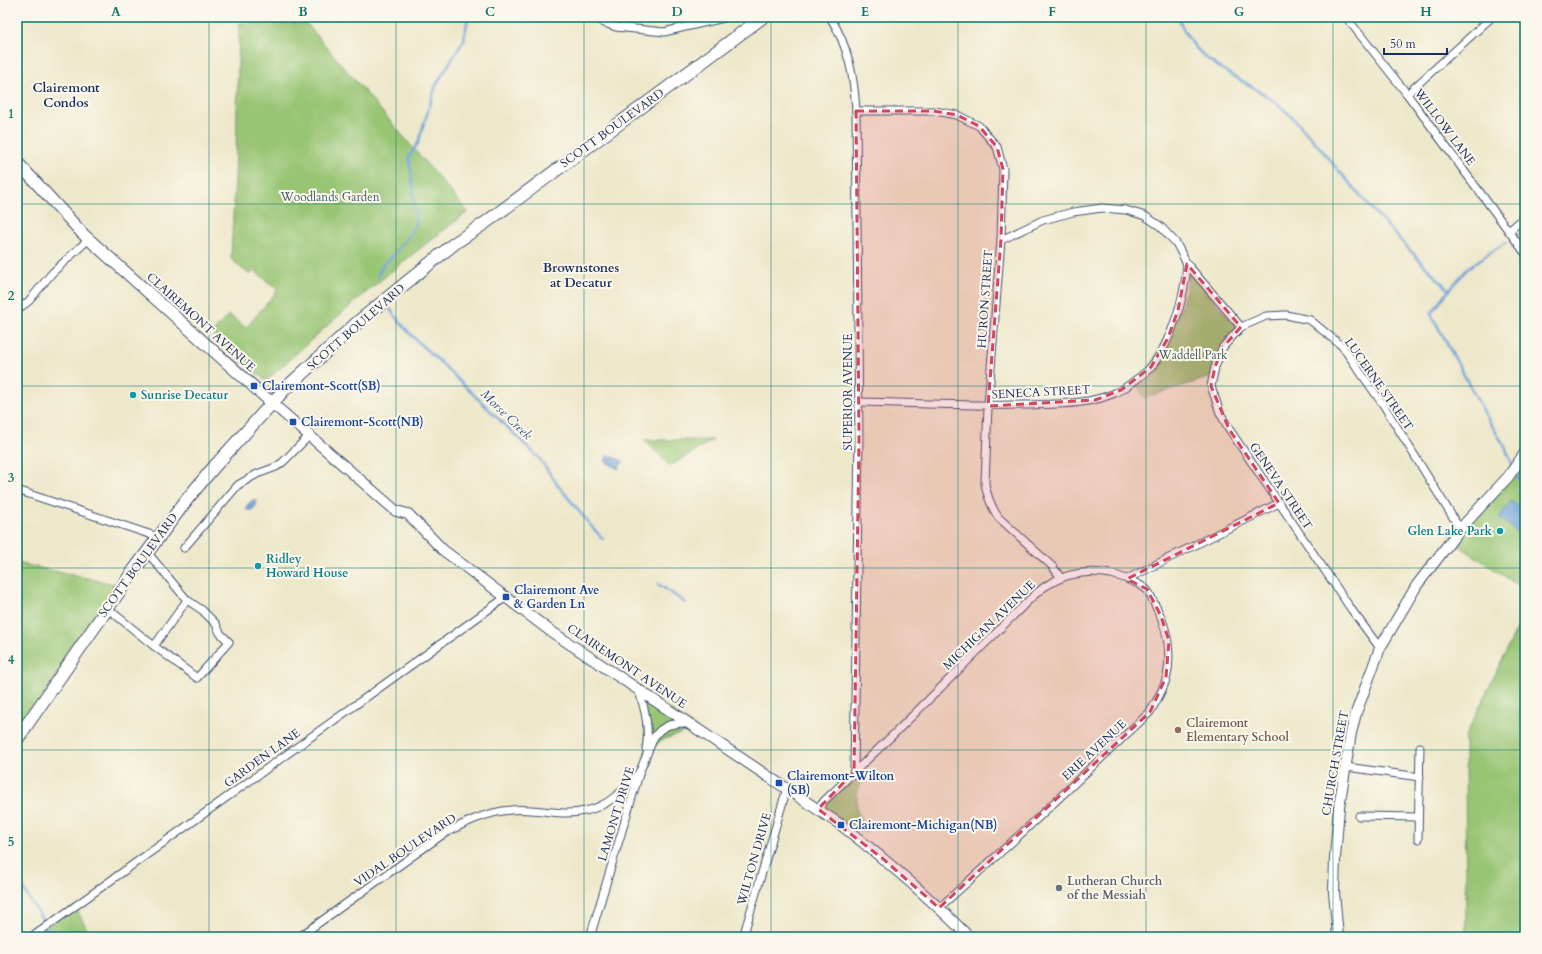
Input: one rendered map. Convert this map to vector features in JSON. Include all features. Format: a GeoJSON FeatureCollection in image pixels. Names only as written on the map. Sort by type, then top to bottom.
{"type":"FeatureCollection","features":[{"type":"Feature","properties":{"kind":"highway","name":"SCOTT BOULEVARD"},"geometry":{"type":"LineString","coordinates":[[17,739],[158,537],[214,468],[289,386],[358,322],[455,243],[763,17]]}},
{"type":"Feature","properties":{"kind":"main road","name":"CLAIREMONT AVENUE"},"geometry":{"type":"LineString","coordinates":[[17,162],[89,239],[309,436],[396,511],[408,514],[443,550],[555,634],[818,809],[882,858],[940,908],[969,937]]}},
{"type":"Feature","properties":{"kind":"main road","name":"CHURCH STREET"},"geometry":{"type":"LineString","coordinates":[[1338,937],[1334,892],[1334,858],[1341,816],[1346,767],[1356,713],[1380,648],[1417,585],[1460,529],[1508,477],[1524,455]]}},
{"type":"Feature","properties":{"kind":"street"},"geometry":{"type":"LineString","coordinates":[[600,17],[602,22],[616,27],[664,32],[728,17]]}},
{"type":"Feature","properties":{"kind":"street"},"geometry":{"type":"LineString","coordinates":[[758,17],[763,17]]}},
{"type":"Feature","properties":{"kind":"street","name":"SUPERIOR AVENUE"},"geometry":{"type":"LineString","coordinates":[[830,17],[836,26],[848,54],[854,87],[856,111],[859,402],[854,772]]}},
{"type":"Feature","properties":{"kind":"street","name":"WILLOW LANE"},"geometry":{"type":"LineString","coordinates":[[1346,17],[1407,94],[1525,253]]}},
{"type":"Feature","properties":{"kind":"street"},"geometry":{"type":"LineString","coordinates":[[1407,94],[1492,17]]}},
{"type":"Feature","properties":{"kind":"street","name":"HURON STREET"},"geometry":{"type":"LineString","coordinates":[[856,111],[934,111],[957,115],[978,126],[997,148],[1003,169],[1001,240],[988,406],[985,484],[992,507],[998,517],[1053,568],[1061,578]]}},
{"type":"Feature","properties":{"kind":"street"},"geometry":{"type":"LineString","coordinates":[[1001,240],[1043,220],[1073,212],[1102,208],[1126,210],[1145,216],[1160,226],[1176,243],[1187,264],[1241,327]]}},
{"type":"Feature","properties":{"kind":"street"},"geometry":{"type":"LineString","coordinates":[[1509,231],[1525,217]]}},
{"type":"Feature","properties":{"kind":"street"},"geometry":{"type":"LineString","coordinates":[[17,310],[29,301],[52,273],[89,239]]}},
{"type":"Feature","properties":{"kind":"street","name":"SENECA STREET"},"geometry":{"type":"LineString","coordinates":[[859,402],[988,406],[1060,404],[1096,400],[1121,390],[1151,367],[1168,338],[1178,310],[1186,280],[1187,264]]}},
{"type":"Feature","properties":{"kind":"street","name":"LUCERNE STREET"},"geometry":{"type":"LineString","coordinates":[[1241,327],[1266,316],[1286,315],[1310,320],[1342,346],[1384,406],[1460,529]]}},
{"type":"Feature","properties":{"kind":"street","name":"GENEVA STREET"},"geometry":{"type":"LineString","coordinates":[[1241,327],[1223,347],[1214,367],[1211,386],[1220,413],[1229,429],[1351,609],[1380,648]]}},
{"type":"Feature","properties":{"kind":"street"},"geometry":{"type":"LineString","coordinates":[[184,548],[238,485],[257,474],[276,468],[284,462],[309,436]]}},
{"type":"Feature","properties":{"kind":"street"},"geometry":{"type":"LineString","coordinates":[[17,490],[158,537]]}},
{"type":"Feature","properties":{"kind":"street"},"geometry":{"type":"LineString","coordinates":[[1127,579],[1279,503]]}},
{"type":"Feature","properties":{"kind":"street"},"geometry":{"type":"LineString","coordinates":[[108,608],[154,646],[197,678],[229,642],[220,633],[216,624],[202,610],[187,600],[147,552]]}},
{"type":"Feature","properties":{"kind":"street","name":"MICHIGAN AVENUE"},"geometry":{"type":"LineString","coordinates":[[818,809],[824,801],[1040,590],[1061,578],[1078,573],[1093,572],[1127,579]]}},
{"type":"Feature","properties":{"kind":"street","name":"ERIE AVENUE"},"geometry":{"type":"LineString","coordinates":[[940,908],[1150,712],[1161,692],[1166,677],[1169,660],[1169,641],[1161,616],[1147,590],[1127,579]]}},
{"type":"Feature","properties":{"kind":"street","name":"GARDEN LANE"},"geometry":{"type":"LineString","coordinates":[[32,937],[506,597]]}},
{"type":"Feature","properties":{"kind":"street"},"geometry":{"type":"LineString","coordinates":[[154,646],[187,600]]}},
{"type":"Feature","properties":{"kind":"street"},"geometry":{"type":"LineString","coordinates":[[638,689],[643,706],[647,730],[647,746],[644,759]]}},
{"type":"Feature","properties":{"kind":"street","name":"LAMONT DRIVE"},"geometry":{"type":"LineString","coordinates":[[590,937],[640,771],[654,737],[660,730],[672,724],[690,724]]}},
{"type":"Feature","properties":{"kind":"street"},"geometry":{"type":"LineString","coordinates":[[1418,839],[1420,747]]}},
{"type":"Feature","properties":{"kind":"street"},"geometry":{"type":"LineString","coordinates":[[1346,767],[1420,777]]}},
{"type":"Feature","properties":{"kind":"street","name":"VIDAL BOULEVARD"},"geometry":{"type":"LineString","coordinates":[[299,937],[442,835],[467,822],[485,815],[510,810],[530,809],[571,813],[591,810],[605,805],[619,794],[640,771]]}},
{"type":"Feature","properties":{"kind":"street","name":"WILTON DRIVE"},"geometry":{"type":"LineString","coordinates":[[742,937],[787,788]]}},
{"type":"Feature","properties":{"kind":"street"},"geometry":{"type":"LineString","coordinates":[[1359,816],[1418,817]]}},
{"type":"Feature","properties":{"kind":"highlighted area"},"geometry":{"type":"Polygon","coordinates":[[[856,111],[934,111],[957,115],[979,126],[997,147],[1003,169],[1001,240],[988,406],[1095,400],[1121,390],[1151,367],[1168,338],[1178,310],[1187,264],[1241,327],[1223,347],[1215,367],[1211,386],[1229,429],[1279,503],[1127,579],[1147,589],[1161,616],[1169,641],[1166,677],[1150,712],[939,908],[882,858],[818,809],[854,772],[859,439],[856,111]]]}},
{"type":"Feature","properties":{"kind":"green space","name":"Woodlands Garden"},"geometry":{"type":"Polygon","coordinates":[[[239,23],[306,23],[468,212],[365,294],[266,381],[212,333],[229,315],[246,328],[278,290],[254,270],[250,275],[231,259],[236,156],[239,23]]]}},
{"type":"Feature","properties":{"kind":"green space","name":"Waddell Park"},"geometry":{"type":"Polygon","coordinates":[[[1190,273],[1237,327],[1219,358],[1217,375],[1144,398],[1135,381],[1146,375],[1181,309],[1190,273]]]}},
{"type":"Feature","properties":{"kind":"green space"},"geometry":{"type":"Polygon","coordinates":[[[644,440],[713,440],[670,466],[644,440]]]}},
{"type":"Feature","properties":{"kind":"green space"},"geometry":{"type":"Polygon","coordinates":[[[1516,469],[1525,475],[1525,590],[1449,539],[1516,469]]]}},
{"type":"Feature","properties":{"kind":"green space"},"geometry":{"type":"Polygon","coordinates":[[[17,563],[119,585],[17,742],[17,563]]]}},
{"type":"Feature","properties":{"kind":"green space"},"geometry":{"type":"Polygon","coordinates":[[[1525,612],[1525,937],[1466,937],[1465,737],[1525,612]]]}},
{"type":"Feature","properties":{"kind":"green space"},"geometry":{"type":"Polygon","coordinates":[[[639,689],[696,728],[660,741],[644,759],[647,746],[639,689]]]}},
{"type":"Feature","properties":{"kind":"green space"},"geometry":{"type":"Polygon","coordinates":[[[863,774],[857,793],[857,811],[866,833],[818,808],[863,774]]]}},
{"type":"Feature","properties":{"kind":"green space"},"geometry":{"type":"Polygon","coordinates":[[[75,906],[91,937],[46,937],[42,929],[75,906]]]}},
{"type":"Feature","properties":{"kind":"water"},"geometry":{"type":"Polygon","coordinates":[[[608,455],[623,461],[618,469],[605,461],[608,455]]]}},
{"type":"Feature","properties":{"kind":"water"},"geometry":{"type":"Polygon","coordinates":[[[253,500],[257,500],[256,506],[252,510],[247,510],[247,505],[253,500]]]}},
{"type":"Feature","properties":{"kind":"water"},"geometry":{"type":"Polygon","coordinates":[[[1511,501],[1525,512],[1525,538],[1499,518],[1511,501]]]}},
{"type":"Feature","properties":{"kind":"waterway","name":"Morse Creek"},"geometry":{"type":"LineString","coordinates":[[378,277],[382,266],[391,258],[416,224],[409,157],[418,143],[436,85],[464,40],[468,17]]}},
{"type":"Feature","properties":{"kind":"waterway"},"geometry":{"type":"LineString","coordinates":[[1178,17],[1185,33],[1205,57],[1271,99],[1292,117],[1384,222],[1449,290],[1431,314],[1485,414],[1505,447],[1513,466]]}},
{"type":"Feature","properties":{"kind":"waterway"},"geometry":{"type":"LineString","coordinates":[[1517,235],[1525,229]]}},
{"type":"Feature","properties":{"kind":"waterway"},"geometry":{"type":"LineString","coordinates":[[1449,290],[1469,267],[1506,242]]}},
{"type":"Feature","properties":{"kind":"waterway","name":"Morse Creek"},"geometry":{"type":"LineString","coordinates":[[390,309],[400,323],[418,342],[539,458],[557,484],[603,539]]}},
{"type":"Feature","properties":{"kind":"waterway"},"geometry":{"type":"LineString","coordinates":[[1516,473],[1518,478],[1525,484]]}},
{"type":"Feature","properties":{"kind":"waterway"},"geometry":{"type":"LineString","coordinates":[[658,584],[686,603]]}},
{"type":"Feature","properties":{"kind":"waterway"},"geometry":{"type":"LineString","coordinates":[[17,877],[25,893],[53,937]]}},
{"type":"Feature","properties":{"kind":"place","name":"Clairemont-Scott(SB)"},"geometry":{"type":"Point","coordinates":[254,386]}},
{"type":"Feature","properties":{"kind":"place","name":"Sunrise Decatur"},"geometry":{"type":"Point","coordinates":[133,395]}},
{"type":"Feature","properties":{"kind":"place","name":"Clairemont-Scott(NB)"},"geometry":{"type":"Point","coordinates":[293,422]}},
{"type":"Feature","properties":{"kind":"place","name":"Glen Lake Park"},"geometry":{"type":"Point","coordinates":[1500,531]}},
{"type":"Feature","properties":{"kind":"place","name":"Ridley Howard House"},"geometry":{"type":"Point","coordinates":[258,566]}},
{"type":"Feature","properties":{"kind":"place","name":"Clairemont Ave & Garden Ln"},"geometry":{"type":"Point","coordinates":[506,597]}},
{"type":"Feature","properties":{"kind":"place","name":"Clairemont Elementary School"},"geometry":{"type":"Point","coordinates":[1178,730]}},
{"type":"Feature","properties":{"kind":"place","name":"Clairemont-Wilton (SB)"},"geometry":{"type":"Point","coordinates":[779,783]}},
{"type":"Feature","properties":{"kind":"place","name":"Clairemont-Michigan(NB)"},"geometry":{"type":"Point","coordinates":[841,825]}},
{"type":"Feature","properties":{"kind":"place","name":"Lutheran Church of the Messiah"},"geometry":{"type":"Point","coordinates":[1059,888]}},
{"type":"Feature","properties":{"kind":"district","name":"Clairemont Condos"},"geometry":{"type":"Point","coordinates":[66,94]}},
{"type":"Feature","properties":{"kind":"district","name":"Brownstones at Decatur"},"geometry":{"type":"Point","coordinates":[581,274]}}]}
